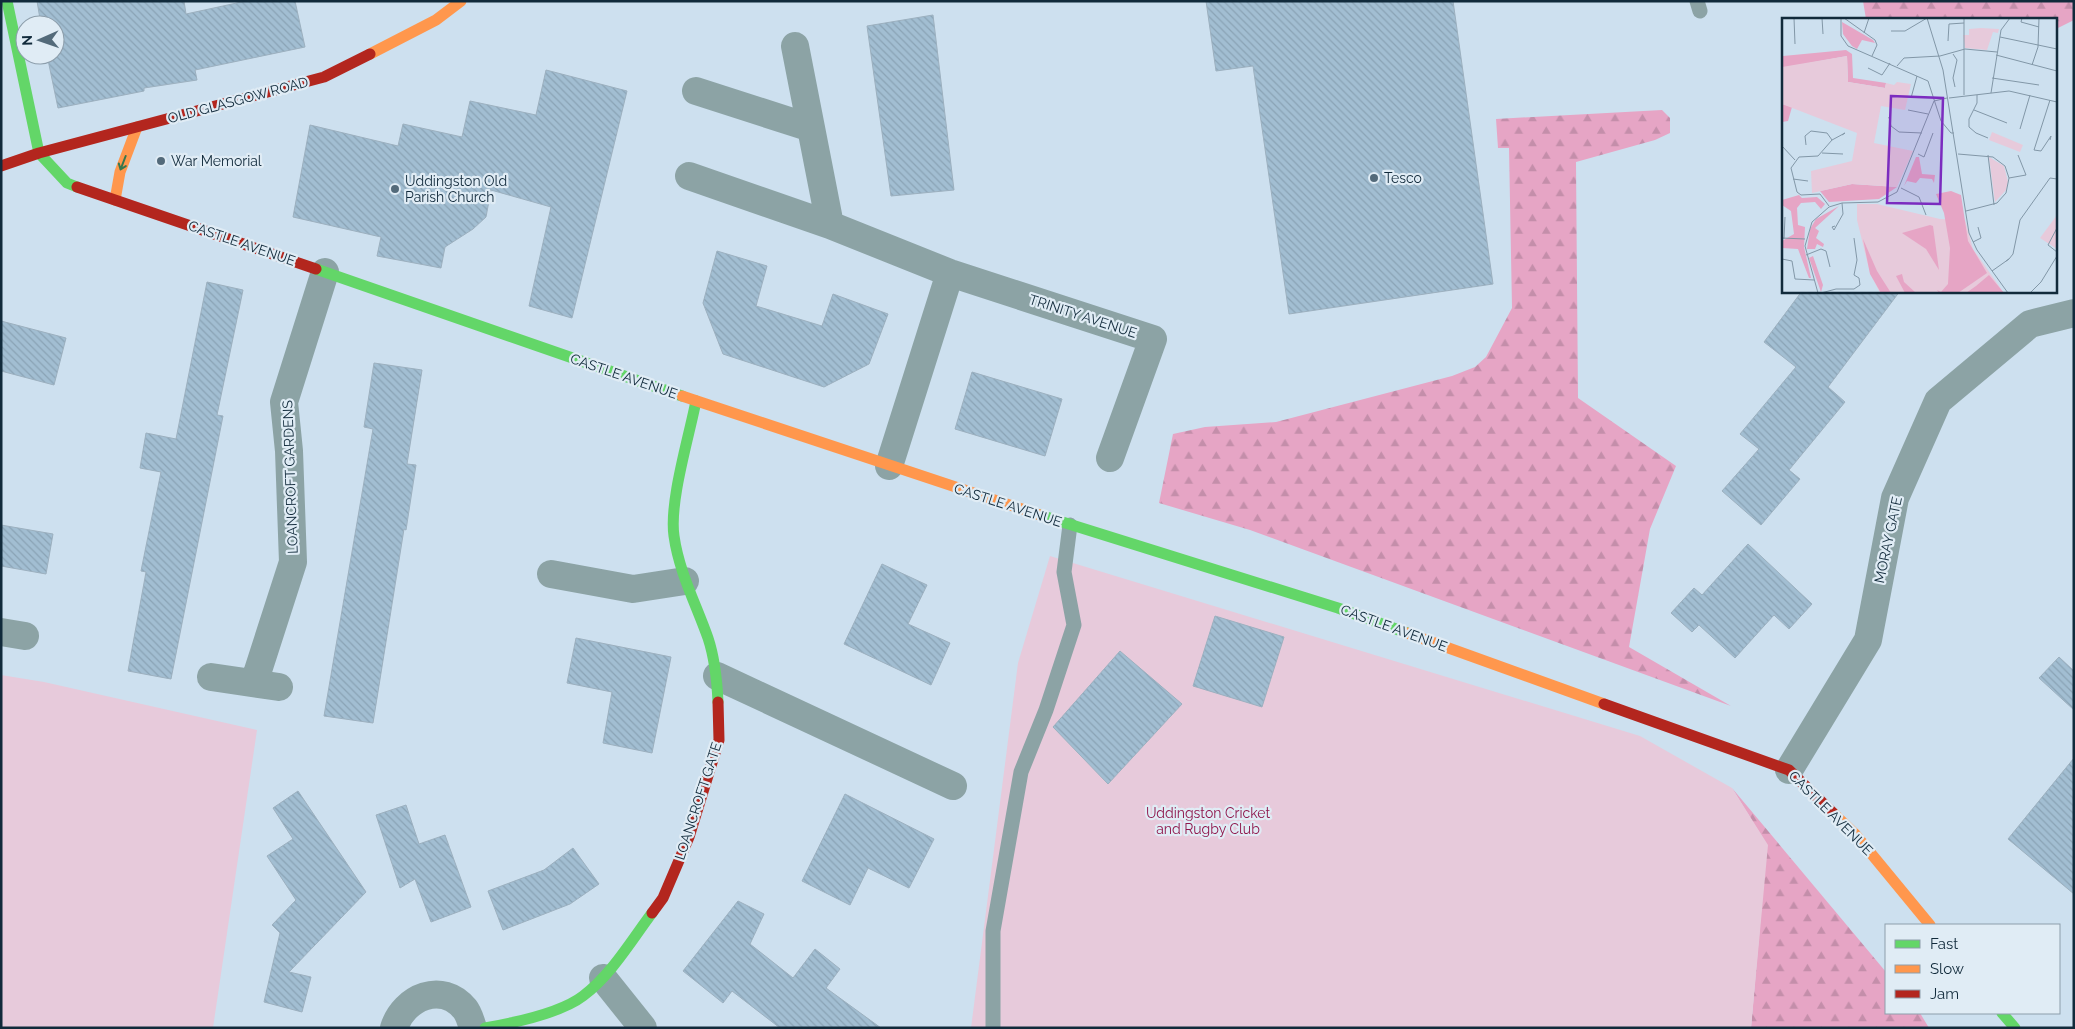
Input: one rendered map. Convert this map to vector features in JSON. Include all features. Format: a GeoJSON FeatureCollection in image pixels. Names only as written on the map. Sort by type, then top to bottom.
{"type":"FeatureCollection","features":[{"type":"Feature","properties":{"kind":"street"},"geometry":{"type":"LineString","coordinates":[[8,1],[40,153]]}},
{"type":"Feature","properties":{"kind":"street","name":"OLD GLASGOW ROAD"},"geometry":{"type":"LineString","coordinates":[[1,166],[40,153],[324,77],[436,20],[461,1]]}},
{"type":"Feature","properties":{"kind":"street"},"geometry":{"type":"LineString","coordinates":[[795,46],[830,225]]}},
{"type":"Feature","properties":{"kind":"street"},"geometry":{"type":"LineString","coordinates":[[696,91],[811,128]]}},
{"type":"Feature","properties":{"kind":"street"},"geometry":{"type":"LineString","coordinates":[[115,200],[120,172],[137,127]]}},
{"type":"Feature","properties":{"kind":"street","name":"CASTLE AVENUE"},"geometry":{"type":"LineString","coordinates":[[40,153],[67,183],[115,200],[889,466],[1070,525],[1338,608],[1790,770],[1855,834],[1929,924]]}},
{"type":"Feature","properties":{"kind":"street","name":"TRINITY AVENUE"},"geometry":{"type":"LineString","coordinates":[[689,176],[830,225],[950,273],[1152,339],[1110,458]]}},
{"type":"Feature","properties":{"kind":"street","name":"LOANCROFT GARDENS"},"geometry":{"type":"LineString","coordinates":[[210,677],[266,685],[293,562],[289,451],[284,402],[325,272]]}},
{"type":"Feature","properties":{"kind":"street"},"geometry":{"type":"LineString","coordinates":[[889,466],[950,273]]}},
{"type":"Feature","properties":{"kind":"street","name":"MORAY GATE"},"geometry":{"type":"LineString","coordinates":[[1790,770],[1868,640],[1895,498],[1938,401],[2030,324],[2074,314]]}},
{"type":"Feature","properties":{"kind":"street","name":"LOANCROFT GATE"},"geometry":{"type":"LineString","coordinates":[[485,1028],[513,1023],[548,1012],[582,997],[603,978],[663,898],[689,837],[719,740],[717,676],[708,639],[685,581],[674,536],[673,513],[696,401]]}},
{"type":"Feature","properties":{"kind":"street"},"geometry":{"type":"LineString","coordinates":[[551,574],[633,589],[685,581]]}},
{"type":"Feature","properties":{"kind":"street"},"geometry":{"type":"LineString","coordinates":[[717,676],[953,786]]}},
{"type":"Feature","properties":{"kind":"street"},"geometry":{"type":"LineString","coordinates":[[603,978],[643,1028]]}},
{"type":"Feature","properties":{"kind":"street"},"geometry":{"type":"LineString","coordinates":[[394,1028],[398,1015],[406,1005],[418,998],[430,995],[443,996],[456,1001],[466,1010],[473,1028]]}},
{"type":"Feature","properties":{"kind":"street"},"geometry":{"type":"LineString","coordinates":[[2003,1014],[2015,1028]]}},
{"type":"Feature","properties":{"kind":"lane"},"geometry":{"type":"LineString","coordinates":[[993,1028],[993,931],[1022,772],[1046,710],[1074,625],[1064,572],[1070,525]]}},
{"type":"Feature","properties":{"kind":"green space"},"geometry":{"type":"Polygon","coordinates":[[[1863,1],[2074,1],[2074,20],[2058,28],[2058,18],[1866,18],[1863,1]]]}},
{"type":"Feature","properties":{"kind":"green space"},"geometry":{"type":"Polygon","coordinates":[[[1662,110],[1670,118],[1670,133],[1655,140],[1576,162],[1578,398],[1676,466],[1650,529],[1629,647],[1731,706],[1250,530],[1159,503],[1173,434],[1205,427],[1276,422],[1452,376],[1475,367],[1486,357],[1512,308],[1509,148],[1498,148],[1496,119],[1662,110]]]}},
{"type":"Feature","properties":{"kind":"green space","name":"Uddingston Cricket and Rugby Club"},"geometry":{"type":"Polygon","coordinates":[[[1050,556],[1640,736],[1732,788],[1768,845],[1751,1028],[971,1028],[1018,663],[1050,556]]]}},
{"type":"Feature","properties":{"kind":"green space"},"geometry":{"type":"Polygon","coordinates":[[[1,675],[44,682],[257,730],[213,1028],[1,1028],[1,675]]]}},
{"type":"Feature","properties":{"kind":"green space"},"geometry":{"type":"Polygon","coordinates":[[[1732,788],[1885,971],[1885,1014],[1921,1014],[1929,1028],[1751,1028],[1767,845],[1732,788]]]}},
{"type":"Feature","properties":{"kind":"building"},"geometry":{"type":"Polygon","coordinates":[[[37,1],[184,1],[186,14],[246,1],[295,1],[305,47],[195,70],[197,80],[144,88],[144,91],[58,108],[49,65],[65,65],[65,15],[39,15],[37,1]]]}},
{"type":"Feature","properties":{"kind":"building","name":"Tesco"},"geometry":{"type":"Polygon","coordinates":[[[1206,1],[1453,1],[1493,284],[1289,314],[1253,66],[1216,71],[1206,1]]]}},
{"type":"Feature","properties":{"kind":"building"},"geometry":{"type":"Polygon","coordinates":[[[933,15],[954,190],[891,196],[867,26],[933,15]]]}},
{"type":"Feature","properties":{"kind":"building","name":"Uddingston Old Parish Church"},"geometry":{"type":"Polygon","coordinates":[[[546,70],[627,91],[572,318],[529,306],[551,207],[491,190],[486,217],[473,229],[445,247],[441,268],[377,256],[381,237],[293,217],[310,125],[398,146],[403,124],[462,137],[470,101],[536,115],[546,70]]]}},
{"type":"Feature","properties":{"kind":"building"},"geometry":{"type":"Polygon","coordinates":[[[717,251],[767,266],[756,306],[822,326],[833,294],[888,314],[869,364],[824,387],[723,354],[703,303],[717,251]]]}},
{"type":"Feature","properties":{"kind":"building"},"geometry":{"type":"Polygon","coordinates":[[[207,282],[243,290],[217,415],[223,416],[171,679],[128,671],[146,572],[141,571],[161,472],[140,468],[146,433],[176,439],[207,282]]]}},
{"type":"Feature","properties":{"kind":"building"},"geometry":{"type":"Polygon","coordinates":[[[1801,292],[1899,292],[1828,387],[1845,402],[1789,470],[1800,479],[1761,525],[1722,491],[1759,449],[1740,434],[1796,367],[1764,342],[1801,292]]]}},
{"type":"Feature","properties":{"kind":"building"},"geometry":{"type":"Polygon","coordinates":[[[1,321],[66,338],[54,385],[1,371],[1,321]]]}},
{"type":"Feature","properties":{"kind":"building"},"geometry":{"type":"Polygon","coordinates":[[[374,363],[422,370],[407,464],[416,465],[373,723],[324,716],[373,429],[364,427],[374,363]]]}},
{"type":"Feature","properties":{"kind":"building"},"geometry":{"type":"Polygon","coordinates":[[[972,372],[1062,399],[1045,456],[955,429],[972,372]]]}},
{"type":"Feature","properties":{"kind":"building"},"geometry":{"type":"Polygon","coordinates":[[[1,525],[53,534],[46,574],[1,566],[1,525]]]}},
{"type":"Feature","properties":{"kind":"building"},"geometry":{"type":"Polygon","coordinates":[[[1748,544],[1812,604],[1789,629],[1774,615],[1735,658],[1699,625],[1692,632],[1671,613],[1694,588],[1702,595],[1748,544]]]}},
{"type":"Feature","properties":{"kind":"building"},"geometry":{"type":"Polygon","coordinates":[[[882,564],[927,585],[908,624],[950,643],[931,685],[844,644],[882,564]]]}},
{"type":"Feature","properties":{"kind":"building"},"geometry":{"type":"Polygon","coordinates":[[[1215,616],[1284,637],[1262,707],[1193,686],[1215,616]]]}},
{"type":"Feature","properties":{"kind":"building"},"geometry":{"type":"Polygon","coordinates":[[[576,638],[671,657],[652,753],[603,743],[612,692],[567,683],[576,638]]]}},
{"type":"Feature","properties":{"kind":"building"},"geometry":{"type":"Polygon","coordinates":[[[1120,651],[1182,704],[1108,784],[1053,727],[1120,651]]]}},
{"type":"Feature","properties":{"kind":"building"},"geometry":{"type":"Polygon","coordinates":[[[2059,657],[2074,671],[2074,710],[2039,678],[2059,657]]]}},
{"type":"Feature","properties":{"kind":"building"},"geometry":{"type":"Polygon","coordinates":[[[2074,758],[2074,894],[2008,839],[2074,758]]]}},
{"type":"Feature","properties":{"kind":"building"},"geometry":{"type":"Polygon","coordinates":[[[298,791],[366,892],[289,972],[311,977],[302,1012],[264,1002],[280,933],[272,925],[296,900],[267,856],[293,839],[273,808],[298,791]]]}},
{"type":"Feature","properties":{"kind":"building"},"geometry":{"type":"Polygon","coordinates":[[[845,794],[934,839],[909,888],[868,868],[850,905],[802,881],[845,794]]]}},
{"type":"Feature","properties":{"kind":"building"},"geometry":{"type":"Polygon","coordinates":[[[406,805],[419,844],[445,835],[471,907],[431,922],[415,879],[400,888],[376,815],[406,805]]]}},
{"type":"Feature","properties":{"kind":"building"},"geometry":{"type":"Polygon","coordinates":[[[573,848],[599,884],[570,904],[503,930],[488,891],[544,870],[573,848]]]}},
{"type":"Feature","properties":{"kind":"building"},"geometry":{"type":"Polygon","coordinates":[[[738,901],[764,914],[750,944],[793,978],[815,949],[840,969],[826,988],[881,1028],[780,1028],[732,991],[723,1003],[683,971],[738,901]]]}},
{"type":"Feature","properties":{"kind":"traffic: fast"},"geometry":{"type":"LineString","coordinates":[[7,1],[39,153],[67,183],[77,187]]}},
{"type":"Feature","properties":{"kind":"traffic: fast"},"geometry":{"type":"LineString","coordinates":[[316,269],[682,396]]}},
{"type":"Feature","properties":{"kind":"traffic: fast"},"geometry":{"type":"LineString","coordinates":[[696,401],[680,469],[674,506],[674,536],[684,575],[710,646],[715,670],[718,702]]}},
{"type":"Feature","properties":{"kind":"traffic: fast"},"geometry":{"type":"LineString","coordinates":[[1040,515],[1338,608],[1407,633]]}},
{"type":"Feature","properties":{"kind":"traffic: fast"},"geometry":{"type":"LineString","coordinates":[[485,1028],[550,1012],[583,996],[612,968],[652,913]]}},
{"type":"Feature","properties":{"kind":"traffic: fast"},"geometry":{"type":"LineString","coordinates":[[2003,1014],[2015,1028]]}},
{"type":"Feature","properties":{"kind":"traffic: slow"},"geometry":{"type":"LineString","coordinates":[[370,54],[436,20],[461,1]]}},
{"type":"Feature","properties":{"kind":"traffic: slow"},"geometry":{"type":"LineString","coordinates":[[115,200],[120,172],[137,127]]}},
{"type":"Feature","properties":{"kind":"traffic: slow"},"geometry":{"type":"LineString","coordinates":[[682,396],[1040,515]]}},
{"type":"Feature","properties":{"kind":"traffic: slow"},"geometry":{"type":"LineString","coordinates":[[1407,633],[1604,704]]}},
{"type":"Feature","properties":{"kind":"traffic: slow"},"geometry":{"type":"LineString","coordinates":[[1833,813],[1855,834],[1929,924]]}},
{"type":"Feature","properties":{"kind":"traffic: jam"},"geometry":{"type":"LineString","coordinates":[[1,166],[39,153],[324,77],[370,54]]}},
{"type":"Feature","properties":{"kind":"traffic: jam"},"geometry":{"type":"LineString","coordinates":[[77,187],[316,269]]}},
{"type":"Feature","properties":{"kind":"traffic: jam"},"geometry":{"type":"LineString","coordinates":[[652,913],[663,898],[689,837],[719,740],[718,702]]}},
{"type":"Feature","properties":{"kind":"traffic: jam"},"geometry":{"type":"LineString","coordinates":[[1604,704],[1789,770],[1833,813]]}},
{"type":"Feature","properties":{"kind":"place","name":"War Memorial"},"geometry":{"type":"Point","coordinates":[161,161]}},
{"type":"Feature","properties":{"kind":"place","name":"Tesco"},"geometry":{"type":"Point","coordinates":[1374,178]}},
{"type":"Feature","properties":{"kind":"place","name":"Uddingston Old Parish Church"},"geometry":{"type":"Point","coordinates":[395,189]}}]}
